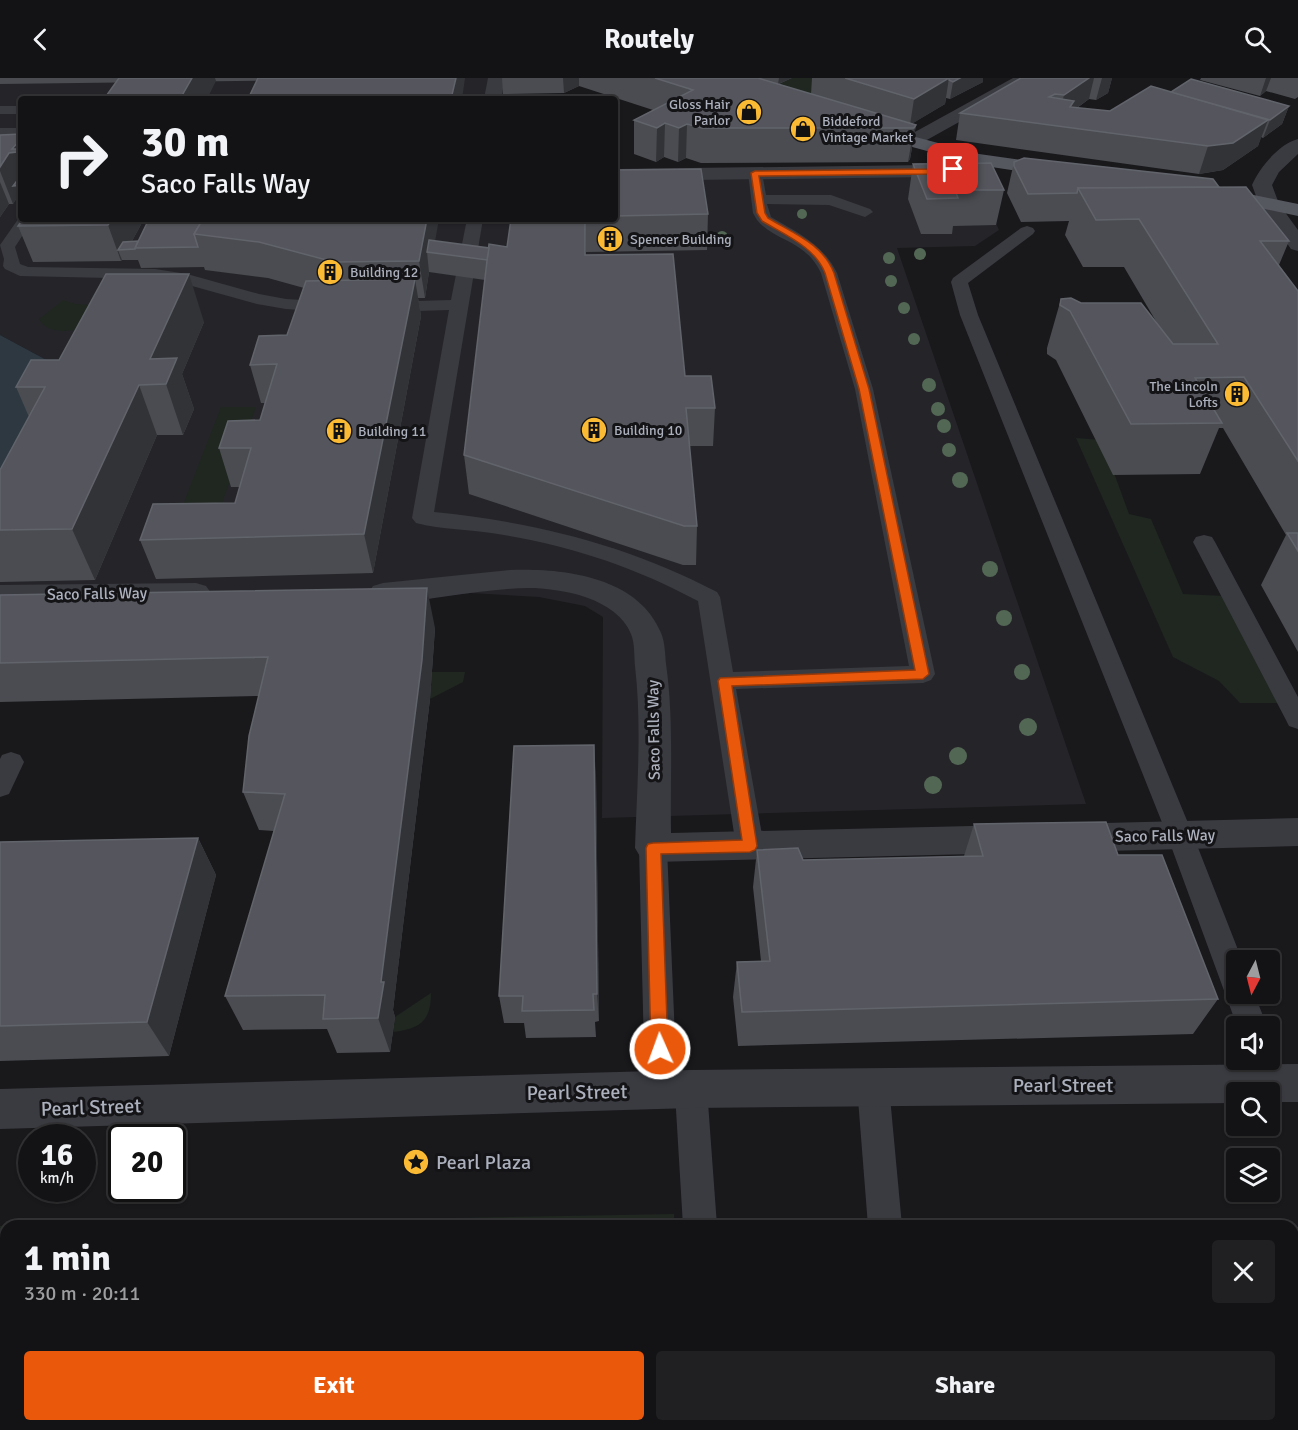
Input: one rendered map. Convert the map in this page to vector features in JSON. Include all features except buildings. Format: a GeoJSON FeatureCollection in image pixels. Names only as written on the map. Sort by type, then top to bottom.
{"type":"FeatureCollection","features":[{"type":"Feature","properties":{"kind":"main road"},"geometry":{"type":"LineString","coordinates":[[856,126],[978,159],[1076,174]]}},
{"type":"Feature","properties":{"kind":"main road"},"geometry":{"type":"LineString","coordinates":[[1196,191],[1298,210]]}},
{"type":"Feature","properties":{"kind":"street"},"geometry":{"type":"LineString","coordinates":[[493,96],[496,78]]}},
{"type":"Feature","properties":{"kind":"street"},"geometry":{"type":"LineString","coordinates":[[910,142],[1025,78]]}},
{"type":"Feature","properties":{"kind":"street"},"geometry":{"type":"LineString","coordinates":[[1298,145],[1274,165],[1264,177],[1262,188],[1269,204],[1298,244]]}},
{"type":"Feature","properties":{"kind":"street"},"geometry":{"type":"LineString","coordinates":[[618,175],[929,171],[969,165],[978,159]]}},
{"type":"Feature","properties":{"kind":"street","name":"Saco Falls Way"},"geometry":{"type":"LineString","coordinates":[[356,593],[414,593],[498,580],[546,580],[584,585],[605,593],[623,604],[645,631],[653,675],[653,848],[1298,832]]}},
{"type":"Feature","properties":{"kind":"street","name":"Saco Falls Way"},"geometry":{"type":"LineString","coordinates":[[0,595],[228,593]]}},
{"type":"Feature","properties":{"kind":"street","name":"Pearl Street"},"geometry":{"type":"LineString","coordinates":[[0,1109],[676,1089],[1278,1075]]}},
{"type":"Feature","properties":{"kind":"lane"},"geometry":{"type":"LineString","coordinates":[[0,110],[18,110]]}},
{"type":"Feature","properties":{"kind":"lane"},"geometry":{"type":"LineString","coordinates":[[0,132],[18,132]]}},
{"type":"Feature","properties":{"kind":"lane"},"geometry":{"type":"LineString","coordinates":[[725,681],[923,674],[864,389],[830,273],[825,260],[814,249],[765,220],[761,213],[755,173]]}},
{"type":"Feature","properties":{"kind":"lane"},"geometry":{"type":"LineString","coordinates":[[759,199],[831,200],[865,212]]}},
{"type":"Feature","properties":{"kind":"lane"},"geometry":{"type":"LineString","coordinates":[[23,222],[8,247],[12,259],[11,266],[26,272],[156,274],[187,279],[257,299],[286,304],[357,307],[459,305]]}},
{"type":"Feature","properties":{"kind":"lane"},"geometry":{"type":"LineString","coordinates":[[474,222],[423,518],[479,523],[555,538],[612,553],[675,577],[710,597],[750,846]]}},
{"type":"Feature","properties":{"kind":"lane"},"geometry":{"type":"LineString","coordinates":[[1027,231],[959,282],[969,315],[1180,835],[1226,957]]}},
{"type":"Feature","properties":{"kind":"lane"},"geometry":{"type":"LineString","coordinates":[[1204,542],[1298,720]]}},
{"type":"Feature","properties":{"kind":"lane"},"geometry":{"type":"LineString","coordinates":[[0,788],[11,762]]}},
{"type":"Feature","properties":{"kind":"lane"},"geometry":{"type":"LineString","coordinates":[[653,848],[676,1089],[699,1220]]}},
{"type":"Feature","properties":{"kind":"lane"},"geometry":{"type":"LineString","coordinates":[[873,1086],[884,1220]]}},
{"type":"Feature","properties":{"kind":"shaded area"},"geometry":{"type":"Polygon","coordinates":[[[0,78],[496,78],[493,96],[18,96],[18,222],[618,222],[618,175],[972,171],[999,230],[975,246],[897,248],[1086,804],[602,818],[603,617],[585,606],[539,597],[470,593],[436,597],[396,608],[0,611],[0,475],[54,364],[0,335],[0,78]]]}},
{"type":"Feature","properties":{"kind":"shaded area"},"geometry":{"type":"Polygon","coordinates":[[[792,78],[843,78],[811,94],[779,84],[792,78]]]}},
{"type":"Feature","properties":{"kind":"shaded area"},"geometry":{"type":"Polygon","coordinates":[[[63,300],[75,304],[92,305],[95,327],[64,331],[50,329],[44,325],[39,319],[63,300]]]}},
{"type":"Feature","properties":{"kind":"shaded area"},"geometry":{"type":"Polygon","coordinates":[[[0,335],[54,364],[0,475],[0,335]]]}},
{"type":"Feature","properties":{"kind":"shaded area"},"geometry":{"type":"Polygon","coordinates":[[[221,407],[256,407],[212,532],[172,533],[221,407]]]}},
{"type":"Feature","properties":{"kind":"shaded area"},"geometry":{"type":"Polygon","coordinates":[[[1076,438],[1102,440],[1129,514],[1151,519],[1183,594],[1224,596],[1282,703],[1240,703],[1219,681],[1173,657],[1076,438]]]}},
{"type":"Feature","properties":{"kind":"shaded area"},"geometry":{"type":"Polygon","coordinates":[[[432,672],[465,672],[463,682],[430,699],[432,672]]]}},
{"type":"Feature","properties":{"kind":"shaded area"},"geometry":{"type":"Polygon","coordinates":[[[431,993],[429,1010],[422,1022],[410,1029],[393,1032],[395,1017],[431,993]]]}},
{"type":"Feature","properties":{"kind":"shaded area"},"geometry":{"type":"Polygon","coordinates":[[[674,1214],[674,1220],[333,1220],[674,1214]]]}},
{"type":"Feature","properties":{"kind":"place","name":"Gloss Hair Parlor"},"geometry":{"type":"Point","coordinates":[749,112]}},
{"type":"Feature","properties":{"kind":"place","name":"Biddeford Vintage Market"},"geometry":{"type":"Point","coordinates":[803,129]}},
{"type":"Feature","properties":{"kind":"place","name":"Spencer Building"},"geometry":{"type":"Point","coordinates":[610,239]}},
{"type":"Feature","properties":{"kind":"place","name":"Building 12"},"geometry":{"type":"Point","coordinates":[330,272]}},
{"type":"Feature","properties":{"kind":"place","name":"The Lincoln Lofts"},"geometry":{"type":"Point","coordinates":[1237,394]}},
{"type":"Feature","properties":{"kind":"place","name":"Building 10"},"geometry":{"type":"Point","coordinates":[594,430]}},
{"type":"Feature","properties":{"kind":"place","name":"Building 11"},"geometry":{"type":"Point","coordinates":[339,431]}},
{"type":"Feature","properties":{"kind":"place","name":"Pearl Plaza"},"geometry":{"type":"Point","coordinates":[416,1162]}},
{"type":"Feature","properties":{"kind":"route"},"geometry":{"type":"LineString","coordinates":[[660,1049],[653,848],[750,846],[725,681],[923,674],[864,389],[830,273],[825,260],[814,249],[765,220],[761,213],[755,173],[953,169]]}}]}
